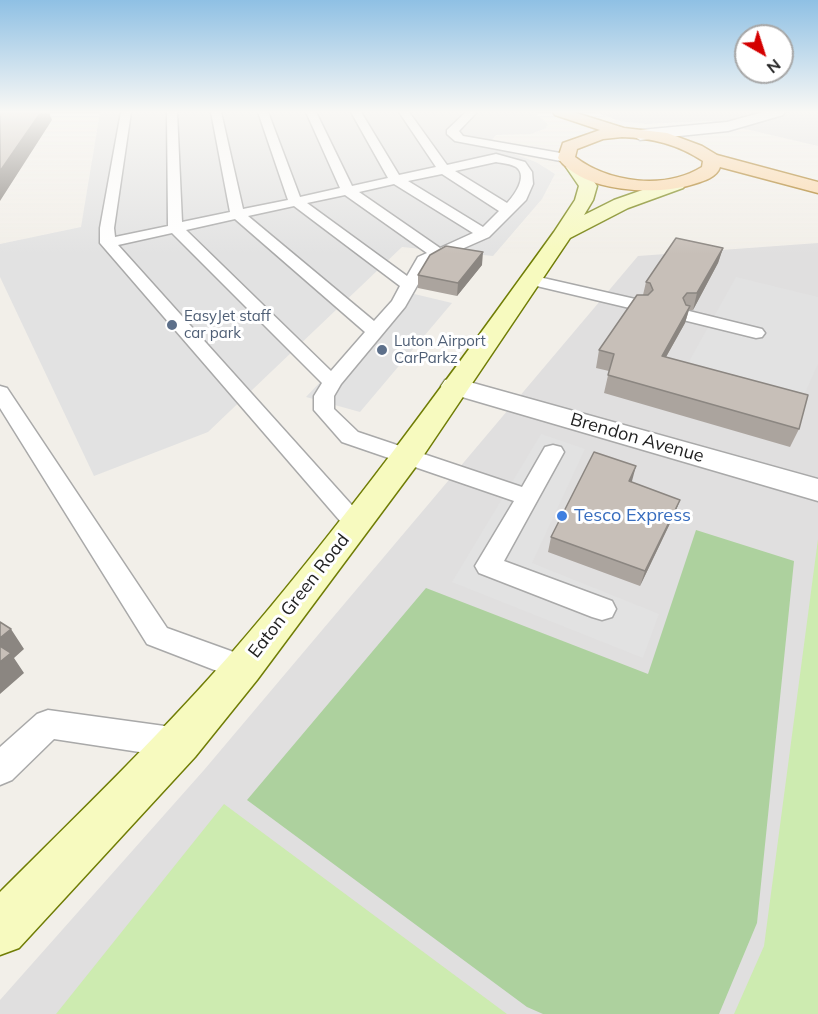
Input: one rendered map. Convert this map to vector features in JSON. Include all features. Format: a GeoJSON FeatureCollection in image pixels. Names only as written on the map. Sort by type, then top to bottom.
{"type":"FeatureCollection","features":[{"type":"Feature","properties":{"kind":"main road"},"geometry":{"type":"LineString","coordinates":[[576,159],[610,180],[637,184],[750,181],[815,188]]}},
{"type":"Feature","properties":{"kind":"main road"},"geometry":{"type":"LineString","coordinates":[[684,182],[703,177],[711,169],[707,159]]}},
{"type":"Feature","properties":{"kind":"main road"},"geometry":{"type":"LineString","coordinates":[[722,159],[815,188]]}},
{"type":"Feature","properties":{"kind":"street","name":"Eaton Green Road"},"geometry":{"type":"LineString","coordinates":[[0,929],[179,743],[243,668],[406,458],[563,234],[584,200],[588,186],[572,159]]}},
{"type":"Feature","properties":{"kind":"street","name":"Eaton Green Road"},"geometry":{"type":"LineString","coordinates":[[563,234],[621,204],[684,182]]}},
{"type":"Feature","properties":{"kind":"street","name":"Brendon Avenue"},"geometry":{"type":"LineString","coordinates":[[455,386],[818,490]]}},
{"type":"Feature","properties":{"kind":"lane"},"geometry":{"type":"LineString","coordinates":[[118,159],[107,228],[108,243],[356,523]]}},
{"type":"Feature","properties":{"kind":"lane"},"geometry":{"type":"LineString","coordinates":[[173,159],[175,228],[332,382]]}},
{"type":"Feature","properties":{"kind":"lane"},"geometry":{"type":"LineString","coordinates":[[226,159],[237,214],[375,331]]}},
{"type":"Feature","properties":{"kind":"lane"},"geometry":{"type":"LineString","coordinates":[[280,159],[295,201],[408,284]]}},
{"type":"Feature","properties":{"kind":"lane"},"geometry":{"type":"LineString","coordinates":[[333,159],[347,190],[439,254]]}},
{"type":"Feature","properties":{"kind":"lane"},"geometry":{"type":"LineString","coordinates":[[384,159],[395,179],[484,234]]}},
{"type":"Feature","properties":{"kind":"lane"},"geometry":{"type":"LineString","coordinates":[[436,159],[443,169],[509,211]]}},
{"type":"Feature","properties":{"kind":"lane"},"geometry":{"type":"LineString","coordinates":[[108,243],[490,159]]}},
{"type":"Feature","properties":{"kind":"lane"},"geometry":{"type":"LineString","coordinates":[[501,159],[521,165],[526,172],[526,184],[521,197],[484,234],[424,260],[399,303],[332,382],[324,396],[324,410],[350,437],[406,458],[528,497]]}},
{"type":"Feature","properties":{"kind":"lane"},"geometry":{"type":"LineString","coordinates":[[530,280],[638,305]]}},
{"type":"Feature","properties":{"kind":"lane"},"geometry":{"type":"LineString","coordinates":[[689,316],[756,333]]}},
{"type":"Feature","properties":{"kind":"lane"},"geometry":{"type":"LineString","coordinates":[[0,392],[157,636],[243,668]]}},
{"type":"Feature","properties":{"kind":"lane"},"geometry":{"type":"LineString","coordinates":[[553,452],[488,567],[602,609]]}},
{"type":"Feature","properties":{"kind":"lane"},"geometry":{"type":"LineString","coordinates":[[0,769],[48,724],[179,743]]}},
{"type":"Feature","properties":{"kind":"shaded area","name":"EasyJet staff car park"},"geometry":{"type":"Polygon","coordinates":[[[92,159],[529,159],[555,174],[542,199],[493,256],[402,247],[208,432],[94,476],[0,277],[0,244],[81,227],[92,159]]]}},
{"type":"Feature","properties":{"kind":"shaded area"},"geometry":{"type":"Polygon","coordinates":[[[818,243],[818,1014],[0,1014],[0,1000],[204,770],[638,256],[818,243]]]}},
{"type":"Feature","properties":{"kind":"shaded area"},"geometry":{"type":"Polygon","coordinates":[[[736,277],[818,297],[818,364],[799,406],[682,374],[736,277]]]}},
{"type":"Feature","properties":{"kind":"shaded area","name":"Luton Airport CarParkz"},"geometry":{"type":"Polygon","coordinates":[[[406,292],[452,303],[360,412],[306,397],[406,292]]]}},
{"type":"Feature","properties":{"kind":"shaded area"},"geometry":{"type":"Polygon","coordinates":[[[541,434],[585,449],[532,563],[659,614],[643,658],[452,582],[541,434]]]}},
{"type":"Feature","properties":{"kind":"green space"},"geometry":{"type":"Polygon","coordinates":[[[696,530],[794,561],[757,923],[719,1014],[543,1014],[527,1007],[247,800],[426,588],[648,674],[696,530]]]}},
{"type":"Feature","properties":{"kind":"green space"},"geometry":{"type":"Polygon","coordinates":[[[818,539],[818,1014],[734,1014],[764,946],[818,539]]]}},
{"type":"Feature","properties":{"kind":"green space"},"geometry":{"type":"Polygon","coordinates":[[[224,804],[507,1014],[56,1014],[224,804]]]}},
{"type":"Feature","properties":{"kind":"building"},"geometry":{"type":"Polygon","coordinates":[[[0,159],[8,159],[0,171],[0,159]]]}},
{"type":"Feature","properties":{"kind":"building"},"geometry":{"type":"Polygon","coordinates":[[[676,238],[723,248],[697,293],[687,293],[683,298],[686,305],[690,306],[662,356],[808,395],[799,429],[608,375],[614,354],[599,350],[637,295],[648,295],[653,290],[650,283],[646,282],[676,238]]]}},
{"type":"Feature","properties":{"kind":"building"},"geometry":{"type":"Polygon","coordinates":[[[446,246],[483,252],[458,283],[418,275],[430,255],[446,246]]]}},
{"type":"Feature","properties":{"kind":"building"},"geometry":{"type":"Polygon","coordinates":[[[594,452],[636,466],[629,481],[680,500],[645,571],[551,537],[594,452]]]}},
{"type":"Feature","properties":{"kind":"building"},"geometry":{"type":"Polygon","coordinates":[[[0,622],[11,629],[0,638],[0,622]]]}},
{"type":"Feature","properties":{"kind":"building"},"geometry":{"type":"Polygon","coordinates":[[[0,646],[11,653],[0,662],[0,646]]]}},
{"type":"Feature","properties":{"kind":"place","name":"EasyJet staff car park"},"geometry":{"type":"Point","coordinates":[172,325]}},
{"type":"Feature","properties":{"kind":"place","name":"Luton Airport CarParkz"},"geometry":{"type":"Point","coordinates":[382,350]}},
{"type":"Feature","properties":{"kind":"place","name":"Tesco Express"},"geometry":{"type":"Point","coordinates":[562,516]}}]}
